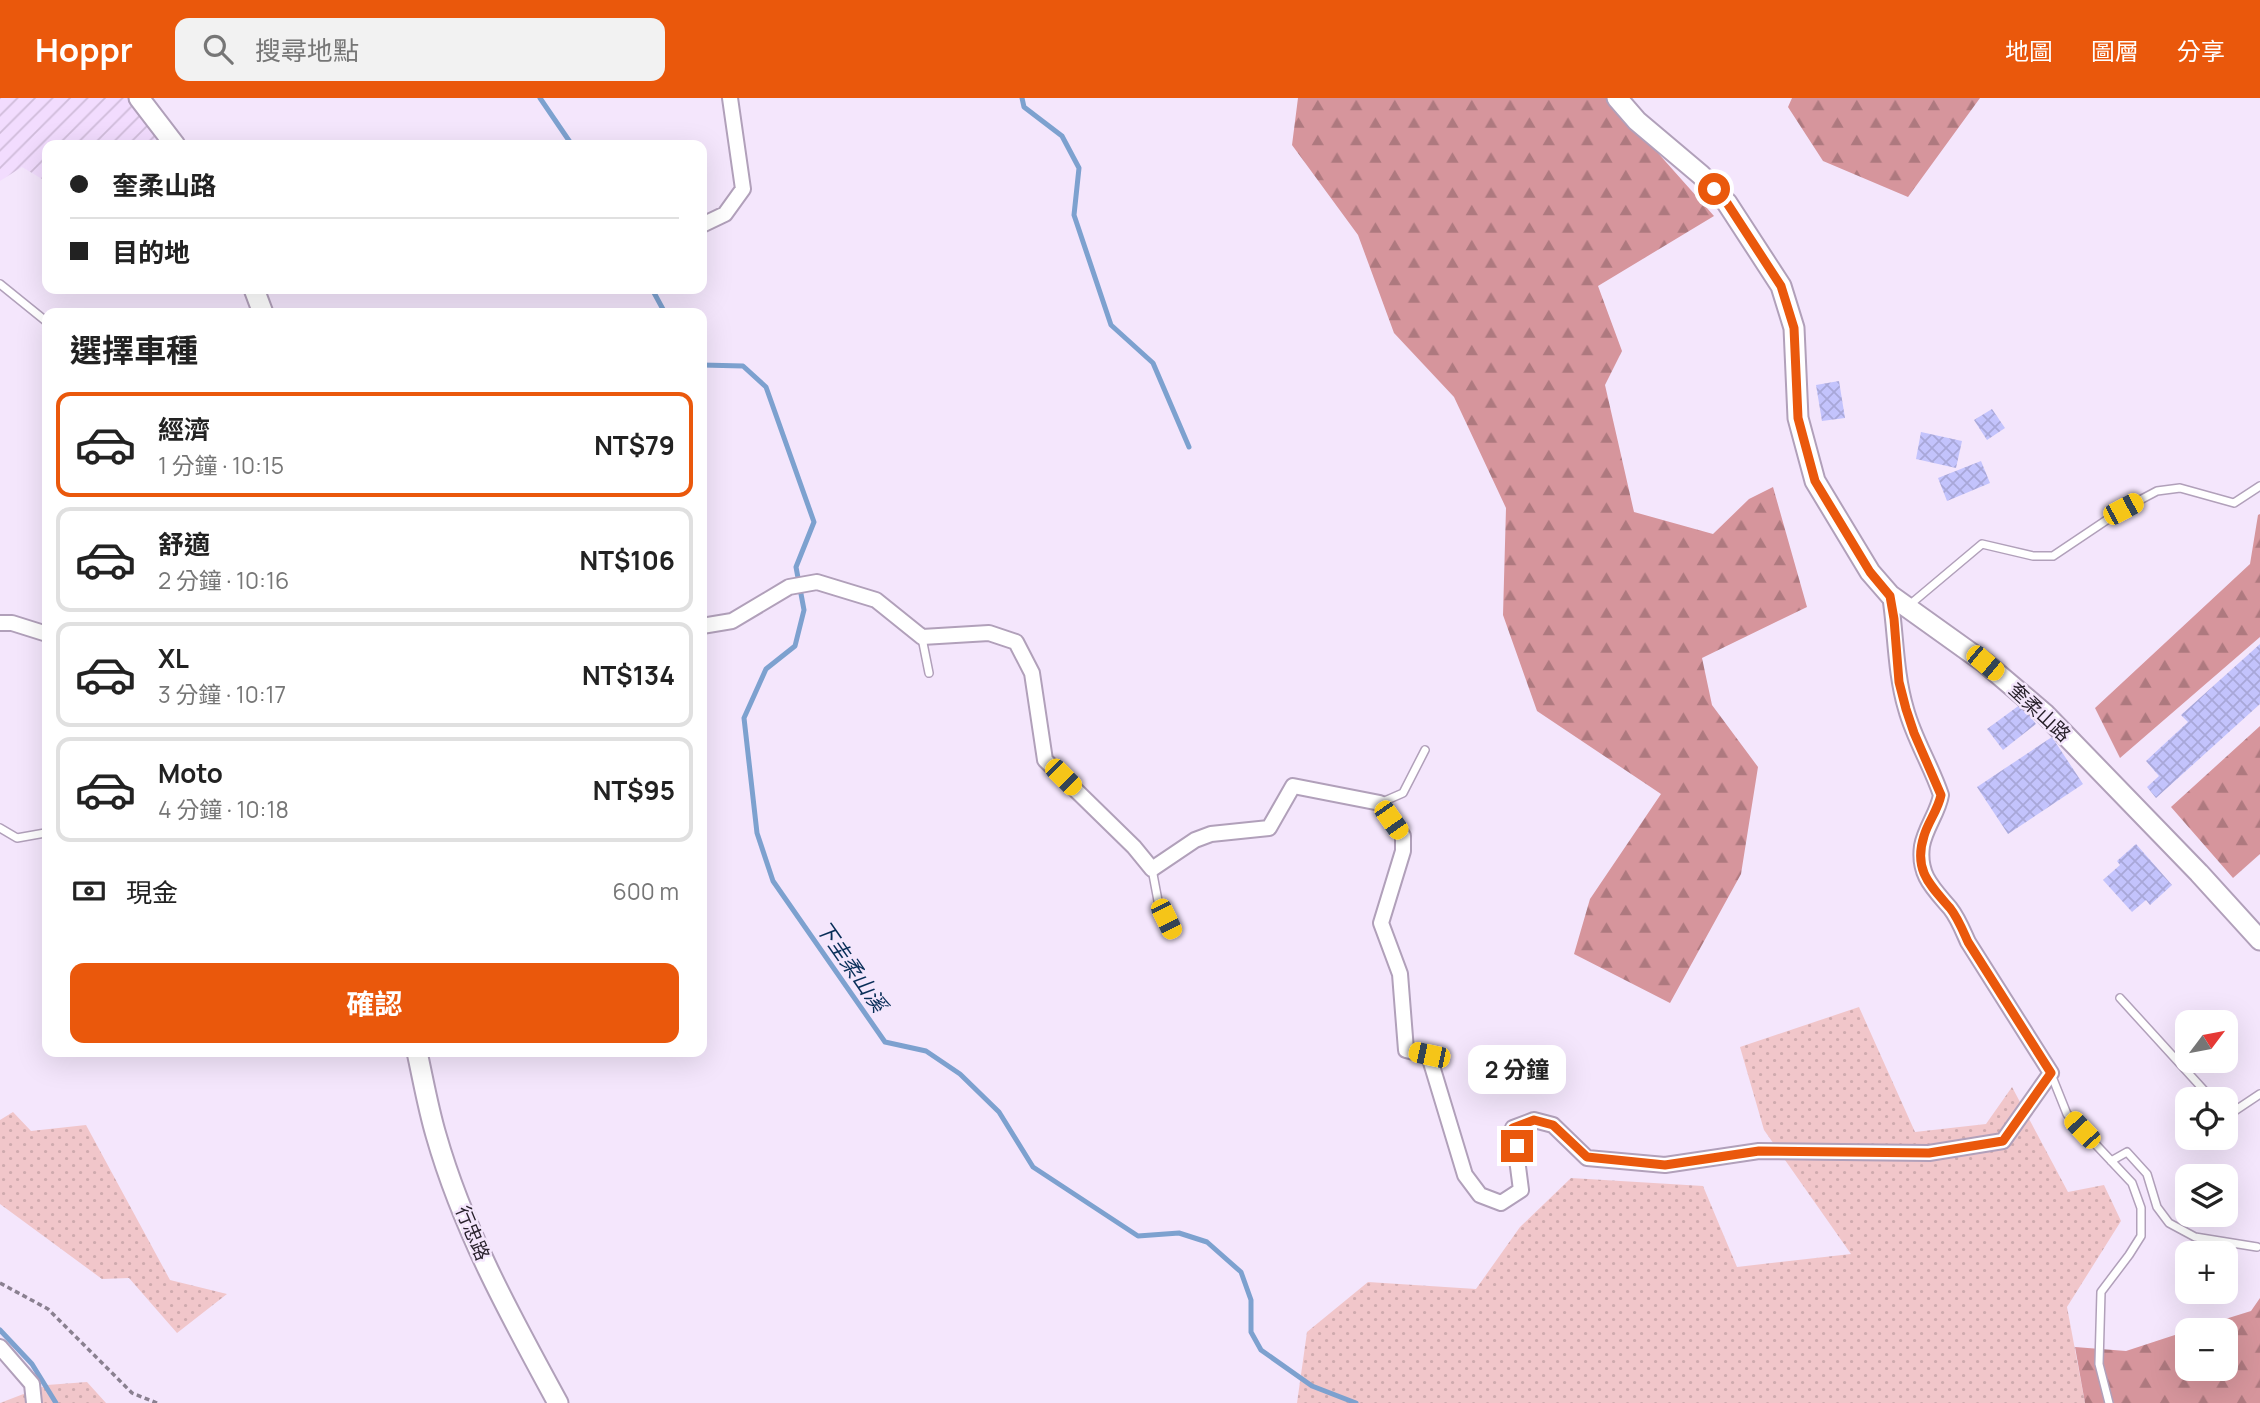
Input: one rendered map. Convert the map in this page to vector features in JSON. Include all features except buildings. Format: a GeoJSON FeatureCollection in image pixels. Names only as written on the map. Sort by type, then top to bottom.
{"type":"FeatureCollection","features":[{"type":"Feature","properties":{"kind":"street"},"geometry":{"type":"LineString","coordinates":[[139,98],[171,140]]}},
{"type":"Feature","properties":{"kind":"street"},"geometry":{"type":"LineString","coordinates":[[707,223],[725,214],[743,189],[730,98]]}},
{"type":"Feature","properties":{"kind":"street","name":"奎柔山路"},"geometry":{"type":"LineString","coordinates":[[1617,98],[1637,121],[1701,174],[1727,203],[1781,286],[1794,328],[1798,418],[1815,481],[1870,572],[1890,596],[1985,663],[2045,714],[2260,940]]}},
{"type":"Feature","properties":{"kind":"street"},"geometry":{"type":"LineString","coordinates":[[707,625],[732,621],[789,587],[817,582],[876,600],[922,637],[989,633],[1016,642],[1032,673],[1045,760],[1134,847],[1152,869],[1195,840],[1211,834],[1269,828],[1293,786],[1380,803],[1403,836],[1403,851],[1381,923],[1400,974],[1406,1051],[1429,1055],[1465,1175],[1480,1195],[1501,1203],[1521,1190],[1513,1128],[1534,1120],[1553,1125],[1587,1157],[1665,1165],[1759,1151],[1929,1153],[2003,1141],[2051,1073],[1968,942],[1958,919],[1926,881],[1922,870],[1924,835],[1941,795],[1914,733],[1899,682],[1890,596]]}},
{"type":"Feature","properties":{"kind":"street"},"geometry":{"type":"LineString","coordinates":[[0,623],[12,622],[42,632]]}},
{"type":"Feature","properties":{"kind":"street","name":"行忠路"},"geometry":{"type":"LineString","coordinates":[[417,1057],[436,1136],[465,1219],[511,1317],[558,1403]]}},
{"type":"Feature","properties":{"kind":"street"},"geometry":{"type":"LineString","coordinates":[[0,1347],[32,1384],[34,1403]]}},
{"type":"Feature","properties":{"kind":"lane"},"geometry":{"type":"LineString","coordinates":[[0,284],[42,318]]}},
{"type":"Feature","properties":{"kind":"lane"},"geometry":{"type":"LineString","coordinates":[[1906,607],[1982,544],[2032,556],[2053,556],[2123,509],[2157,491],[2180,488],[2234,503],[2260,486]]}},
{"type":"Feature","properties":{"kind":"lane"},"geometry":{"type":"LineString","coordinates":[[922,637],[929,673]]}},
{"type":"Feature","properties":{"kind":"lane"},"geometry":{"type":"LineString","coordinates":[[1380,803],[1403,793],[1424,750]]}},
{"type":"Feature","properties":{"kind":"lane"},"geometry":{"type":"LineString","coordinates":[[0,828],[17,838],[42,834]]}},
{"type":"Feature","properties":{"kind":"lane"},"geometry":{"type":"LineString","coordinates":[[1152,869],[1159,906],[1172,932]]}},
{"type":"Feature","properties":{"kind":"lane"},"geometry":{"type":"LineString","coordinates":[[2120,998],[2201,1087]]}},
{"type":"Feature","properties":{"kind":"lane"},"geometry":{"type":"LineString","coordinates":[[2051,1073],[2067,1114],[2132,1183],[2141,1208],[2141,1236],[2101,1292],[2099,1364],[2109,1403]]}},
{"type":"Feature","properties":{"kind":"lane"},"geometry":{"type":"LineString","coordinates":[[2238,1109],[2260,1094]]}},
{"type":"Feature","properties":{"kind":"lane"},"geometry":{"type":"LineString","coordinates":[[2112,1161],[2127,1152],[2147,1174],[2157,1207],[2169,1223],[2195,1237],[2257,1247]]}},
{"type":"Feature","properties":{"kind":"path"},"geometry":{"type":"LineString","coordinates":[[0,1283],[48,1309],[132,1394],[157,1403]]}},
{"type":"Feature","properties":{"kind":"shaded area"},"geometry":{"type":"Polygon","coordinates":[[[0,98],[149,98],[179,140],[42,140],[42,179],[22,167],[0,181],[0,98]]]}},
{"type":"Feature","properties":{"kind":"shaded area"},"geometry":{"type":"Polygon","coordinates":[[[1859,1007],[1915,1132],[1986,1124],[2012,1087],[2068,1192],[2104,1185],[2121,1221],[2067,1307],[2085,1403],[1297,1403],[1307,1332],[1368,1282],[1476,1289],[1520,1227],[1571,1178],[1703,1186],[1737,1267],[1851,1254],[1764,1130],[1740,1047],[1859,1007]]]}},
{"type":"Feature","properties":{"kind":"shaded area"},"geometry":{"type":"Polygon","coordinates":[[[13,1112],[31,1131],[86,1125],[170,1280],[227,1294],[177,1333],[129,1278],[102,1279],[0,1204],[0,1120],[13,1112]]]}},
{"type":"Feature","properties":{"kind":"shaded area"},"geometry":{"type":"Polygon","coordinates":[[[87,1382],[106,1403],[0,1403],[47,1385],[87,1382]]]}},
{"type":"Feature","properties":{"kind":"green space"},"geometry":{"type":"Polygon","coordinates":[[[1298,98],[1609,98],[1714,216],[1598,286],[1622,351],[1605,385],[1634,512],[1713,534],[1749,499],[1773,487],[1807,607],[1702,658],[1712,705],[1758,767],[1741,874],[1670,1003],[1574,954],[1590,899],[1661,794],[1537,711],[1503,615],[1506,508],[1454,397],[1394,333],[1358,235],[1292,145],[1298,98]]]}},
{"type":"Feature","properties":{"kind":"green space"},"geometry":{"type":"Polygon","coordinates":[[[1792,98],[1980,98],[1908,197],[1823,161],[1788,107],[1792,98]]]}},
{"type":"Feature","properties":{"kind":"green space"},"geometry":{"type":"Polygon","coordinates":[[[2260,514],[2260,637],[2120,758],[2095,708],[2250,564],[2260,514]]]}},
{"type":"Feature","properties":{"kind":"green space"},"geometry":{"type":"Polygon","coordinates":[[[2260,726],[2260,854],[2233,878],[2171,807],[2260,726]]]}},
{"type":"Feature","properties":{"kind":"green space"},"geometry":{"type":"Polygon","coordinates":[[[2260,1298],[2260,1403],[2085,1403],[2075,1347],[2126,1351],[2175,1335],[2175,1381],[2238,1381],[2238,1318],[2229,1318],[2251,1311],[2260,1298]]]}},
{"type":"Feature","properties":{"kind":"waterway","name":"下圭柔山溪"},"geometry":{"type":"LineString","coordinates":[[540,98],[569,140]]}},
{"type":"Feature","properties":{"kind":"waterway"},"geometry":{"type":"LineString","coordinates":[[1022,98],[1024,107],[1062,136],[1079,168],[1074,215],[1111,325],[1153,363],[1189,447]]}},
{"type":"Feature","properties":{"kind":"waterway","name":"下圭柔山溪"},"geometry":{"type":"LineString","coordinates":[[655,294],[662,308]]}},
{"type":"Feature","properties":{"kind":"waterway","name":"下圭柔山溪"},"geometry":{"type":"LineString","coordinates":[[707,365],[743,366],[766,387],[814,522],[796,567],[804,610],[795,646],[766,669],[744,718],[757,833],[773,881],[885,1042],[926,1051],[960,1074],[999,1112],[1033,1167],[1138,1236],[1179,1233],[1207,1242],[1241,1272],[1251,1300],[1251,1332],[1261,1350],[1312,1386],[1356,1403]]}},
{"type":"Feature","properties":{"kind":"waterway"},"geometry":{"type":"LineString","coordinates":[[0,1330],[32,1364],[56,1403]]}},
{"type":"Feature","properties":{"kind":"route"},"geometry":{"type":"LineString","coordinates":[[1517,1146],[1513,1128],[1534,1120],[1553,1125],[1587,1157],[1665,1165],[1759,1151],[1929,1153],[2003,1141],[2051,1073],[1968,942],[1958,919],[1926,881],[1921,860],[1924,835],[1941,795],[1914,733],[1899,682],[1890,596],[1870,572],[1815,481],[1798,418],[1794,328],[1781,286],[1727,203],[1714,189]]}}]}
